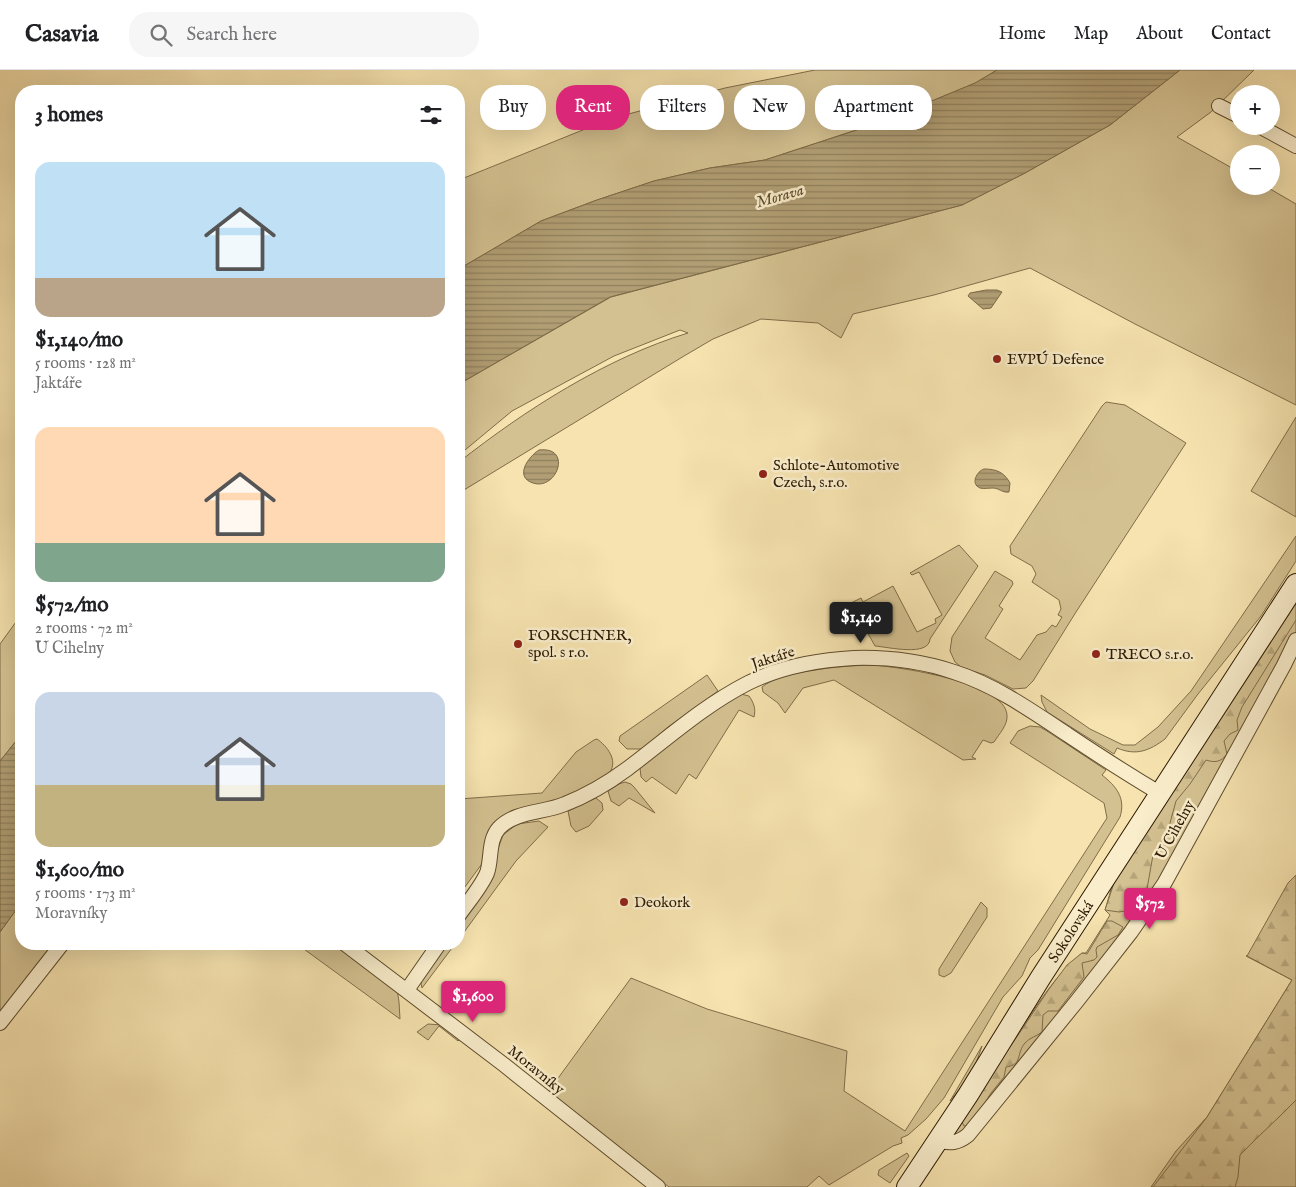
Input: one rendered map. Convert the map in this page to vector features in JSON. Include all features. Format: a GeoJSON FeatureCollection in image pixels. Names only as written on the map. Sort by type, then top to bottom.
{"type":"FeatureCollection","features":[{"type":"Feature","properties":{"kind":"main road","name":"Sokolovská"},"geometry":{"type":"LineString","coordinates":[[907,1187],[996,1051],[1041,976],[1296,584]]}},
{"type":"Feature","properties":{"kind":"street"},"geometry":{"type":"LineString","coordinates":[[1219,106],[1230,112]]}},
{"type":"Feature","properties":{"kind":"street"},"geometry":{"type":"LineString","coordinates":[[1276,135],[1296,146]]}},
{"type":"Feature","properties":{"kind":"street","name":"U Cihelny"},"geometry":{"type":"LineString","coordinates":[[938,1140],[954,1143],[968,1134],[1131,932],[1164,884],[1296,640]]}},
{"type":"Feature","properties":{"kind":"street","name":"Jaktáře"},"geometry":{"type":"LineString","coordinates":[[465,906],[485,877],[495,833],[505,823],[517,817],[559,807],[598,789],[716,700],[750,682],[806,664],[838,659],[881,658],[920,663],[955,672],[988,686],[1026,707],[1114,766],[1161,794]]}},
{"type":"Feature","properties":{"kind":"street"},"geometry":{"type":"LineString","coordinates":[[0,1023],[57,950]]}},
{"type":"Feature","properties":{"kind":"street","name":"Moravníky"},"geometry":{"type":"LineString","coordinates":[[353,950],[407,990],[658,1187]]}},
{"type":"Feature","properties":{"kind":"street"},"geometry":{"type":"LineString","coordinates":[[407,990],[435,950]]}},
{"type":"Feature","properties":{"kind":"green space"},"geometry":{"type":"Polygon","coordinates":[[[815,70],[997,70],[976,83],[932,101],[932,85],[815,85],[815,130],[857,130],[765,160],[710,168],[654,181],[597,200],[541,221],[465,265],[465,178],[583,130],[630,130],[630,114],[640,111],[640,130],[724,130],[724,88],[734,86],[734,130],[805,130],[805,85],[740,85],[815,70]]]}},
{"type":"Feature","properties":{"kind":"green space"},"geometry":{"type":"Polygon","coordinates":[[[1180,70],[1254,70],[1239,85],[1230,85],[1230,93],[1211,112],[1177,137],[1230,167],[1230,195],[1280,195],[1296,204],[1296,405],[1135,324],[1030,268],[934,295],[853,314],[841,338],[818,323],[761,319],[713,339],[465,489],[465,457],[511,423],[597,371],[627,356],[688,333],[680,330],[614,356],[512,411],[465,450],[465,381],[611,297],[962,205],[1025,173],[1110,125],[1180,70]]]}},
{"type":"Feature","properties":{"kind":"green space"},"geometry":{"type":"Polygon","coordinates":[[[1106,402],[1125,405],[1186,443],[1033,681],[1026,688],[1013,689],[985,675],[961,667],[955,662],[950,651],[952,637],[995,571],[1012,581],[1013,584],[999,606],[1003,609],[985,638],[1020,660],[1037,635],[1046,632],[1052,625],[1056,627],[1062,617],[1058,615],[1061,609],[1059,600],[1032,582],[1036,574],[1032,566],[1011,554],[1010,546],[1106,402]]]}},
{"type":"Feature","properties":{"kind":"green space"},"geometry":{"type":"Polygon","coordinates":[[[1296,417],[1296,517],[1251,491],[1296,417]]]}},
{"type":"Feature","properties":{"kind":"green space"},"geometry":{"type":"Polygon","coordinates":[[[1296,536],[1296,561],[1261,616],[1198,694],[1165,739],[1142,751],[1130,752],[1117,748],[1114,754],[1047,712],[1041,695],[1090,729],[1123,745],[1135,745],[1158,727],[1191,691],[1296,536]]]}},
{"type":"Feature","properties":{"kind":"green space"},"geometry":{"type":"Polygon","coordinates":[[[959,545],[978,566],[930,639],[928,645],[923,648],[907,650],[875,646],[851,603],[861,598],[863,602],[893,586],[917,632],[936,623],[935,619],[942,615],[919,572],[912,575],[910,573],[959,545]]]}},
{"type":"Feature","properties":{"kind":"green space"},"geometry":{"type":"Polygon","coordinates":[[[1296,599],[1296,632],[1256,711],[1158,881],[1106,957],[962,1137],[951,1135],[1010,1044],[1048,990],[1074,960],[1082,953],[1086,953],[1110,915],[1105,910],[1112,886],[1296,599]]]}},
{"type":"Feature","properties":{"kind":"green space"},"geometry":{"type":"Polygon","coordinates":[[[1296,600],[1296,620],[1242,707],[1237,720],[1238,730],[1230,734],[1224,741],[1227,754],[1218,761],[1206,760],[1176,801],[1167,834],[1153,855],[1147,889],[1130,910],[1119,912],[1105,910],[1114,883],[1296,600]]]}},
{"type":"Feature","properties":{"kind":"green space"},"geometry":{"type":"Polygon","coordinates":[[[15,623],[15,742],[0,761],[0,644],[15,623]]]}},
{"type":"Feature","properties":{"kind":"green space"},"geometry":{"type":"Polygon","coordinates":[[[870,665],[948,678],[988,693],[1002,703],[1007,715],[1005,726],[994,742],[991,743],[983,740],[972,757],[976,759],[963,760],[834,680],[803,688],[785,713],[778,703],[763,692],[762,687],[771,681],[798,673],[870,665]]]}},
{"type":"Feature","properties":{"kind":"green space"},"geometry":{"type":"Polygon","coordinates":[[[707,675],[718,691],[668,727],[642,749],[627,749],[619,741],[620,736],[707,675]]]}},
{"type":"Feature","properties":{"kind":"green space"},"geometry":{"type":"Polygon","coordinates":[[[741,694],[749,696],[752,701],[755,709],[754,717],[739,710],[696,779],[689,774],[676,794],[652,777],[646,782],[641,777],[640,768],[711,712],[741,694]]]}},
{"type":"Feature","properties":{"kind":"green space"},"geometry":{"type":"Polygon","coordinates":[[[1030,726],[1040,727],[1047,731],[1106,770],[1102,775],[1112,784],[1121,798],[1122,810],[1120,817],[1038,950],[1030,958],[1022,976],[1003,997],[944,1098],[926,1119],[908,1135],[901,1138],[902,1143],[893,1146],[829,1185],[819,1176],[807,1187],[669,1187],[548,1092],[631,978],[707,1009],[847,1051],[844,1091],[905,1131],[1107,818],[1104,803],[1010,743],[1018,731],[1030,726]]]}},
{"type":"Feature","properties":{"kind":"green space"},"geometry":{"type":"Polygon","coordinates":[[[597,739],[608,749],[612,758],[613,763],[608,775],[560,800],[520,809],[508,814],[484,861],[465,887],[465,799],[542,793],[576,752],[597,739]]]}},
{"type":"Feature","properties":{"kind":"green space"},"geometry":{"type":"Polygon","coordinates":[[[625,782],[634,787],[655,813],[629,798],[619,806],[611,801],[608,791],[625,782]]]}},
{"type":"Feature","properties":{"kind":"green space"},"geometry":{"type":"Polygon","coordinates":[[[596,798],[602,803],[603,810],[589,826],[576,832],[571,826],[568,811],[596,798]]]}},
{"type":"Feature","properties":{"kind":"green space"},"geometry":{"type":"Polygon","coordinates":[[[539,821],[548,827],[516,861],[465,931],[465,916],[483,890],[503,835],[517,824],[539,821]]]}},
{"type":"Feature","properties":{"kind":"green space"},"geometry":{"type":"Polygon","coordinates":[[[1296,875],[1296,1100],[1240,1155],[1235,1187],[1153,1187],[1207,1117],[1292,980],[1247,956],[1288,883],[1296,875]]]}},
{"type":"Feature","properties":{"kind":"green space"},"geometry":{"type":"Polygon","coordinates":[[[981,902],[987,908],[987,917],[951,973],[944,977],[939,975],[939,969],[981,902]]]}},
{"type":"Feature","properties":{"kind":"green space"},"geometry":{"type":"Polygon","coordinates":[[[15,911],[15,950],[53,950],[0,1017],[0,932],[15,911]]]}},
{"type":"Feature","properties":{"kind":"green space"},"geometry":{"type":"Polygon","coordinates":[[[1107,921],[1112,921],[1123,927],[1118,935],[1097,947],[1097,957],[1094,960],[1082,963],[1084,977],[1058,1011],[1048,1011],[1043,1015],[1042,1032],[1025,1043],[1017,1061],[1015,1064],[1006,1067],[1004,1077],[991,1093],[971,1125],[964,1126],[961,1120],[1049,989],[1067,965],[1082,953],[1087,954],[1107,921]]]}},
{"type":"Feature","properties":{"kind":"green space"},"geometry":{"type":"Polygon","coordinates":[[[1296,943],[1296,1187],[1151,1187],[1176,1151],[1207,1117],[1292,980],[1246,956],[1296,943]]]}},
{"type":"Feature","properties":{"kind":"green space"},"geometry":{"type":"Polygon","coordinates":[[[305,950],[345,950],[397,989],[400,1019],[305,950]]]}},
{"type":"Feature","properties":{"kind":"green space"},"geometry":{"type":"Polygon","coordinates":[[[440,950],[450,950],[422,988],[420,979],[440,950]]]}},
{"type":"Feature","properties":{"kind":"green space"},"geometry":{"type":"Polygon","coordinates":[[[428,1024],[442,1025],[460,1039],[458,1041],[439,1026],[428,1040],[417,1032],[428,1024]]]}},
{"type":"Feature","properties":{"kind":"green space"},"geometry":{"type":"Polygon","coordinates":[[[982,1046],[973,1072],[950,1101],[982,1046]]]}},
{"type":"Feature","properties":{"kind":"green space"},"geometry":{"type":"Polygon","coordinates":[[[907,1153],[909,1156],[890,1183],[878,1175],[879,1170],[907,1153]]]}},
{"type":"Feature","properties":{"kind":"water","name":"Morava"},"geometry":{"type":"Polygon","coordinates":[[[997,70],[1180,70],[1110,125],[1025,173],[962,205],[610,297],[465,381],[465,265],[541,221],[654,181],[710,168],[765,160],[857,130],[932,130],[932,101],[975,83],[997,70]]]}},
{"type":"Feature","properties":{"kind":"water"},"geometry":{"type":"Polygon","coordinates":[[[986,290],[1002,292],[991,308],[983,309],[968,296],[970,293],[986,290]]]}},
{"type":"Feature","properties":{"kind":"water"},"geometry":{"type":"Polygon","coordinates":[[[539,450],[549,451],[556,455],[558,461],[558,468],[554,475],[549,481],[542,484],[533,483],[524,476],[527,462],[539,450]]]}},
{"type":"Feature","properties":{"kind":"water"},"geometry":{"type":"Polygon","coordinates":[[[984,469],[996,471],[1005,476],[1010,483],[1009,492],[977,486],[975,484],[976,478],[979,472],[984,469]]]}},
{"type":"Feature","properties":{"kind":"water"},"geometry":{"type":"Polygon","coordinates":[[[15,742],[15,911],[0,932],[0,761],[15,742]]]}},
{"type":"Feature","properties":{"kind":"place","name":"EVPÚ Defence"},"geometry":{"type":"Point","coordinates":[997,359]}},
{"type":"Feature","properties":{"kind":"place","name":"Schlote-Automotive Czech, s.r.o."},"geometry":{"type":"Point","coordinates":[763,474]}},
{"type":"Feature","properties":{"kind":"place","name":"FORSCHNER, spol. s r.o."},"geometry":{"type":"Point","coordinates":[518,644]}},
{"type":"Feature","properties":{"kind":"place","name":"TRECO s.r.o."},"geometry":{"type":"Point","coordinates":[1096,654]}},
{"type":"Feature","properties":{"kind":"place","name":"Deokork"},"geometry":{"type":"Point","coordinates":[624,902]}}]}
